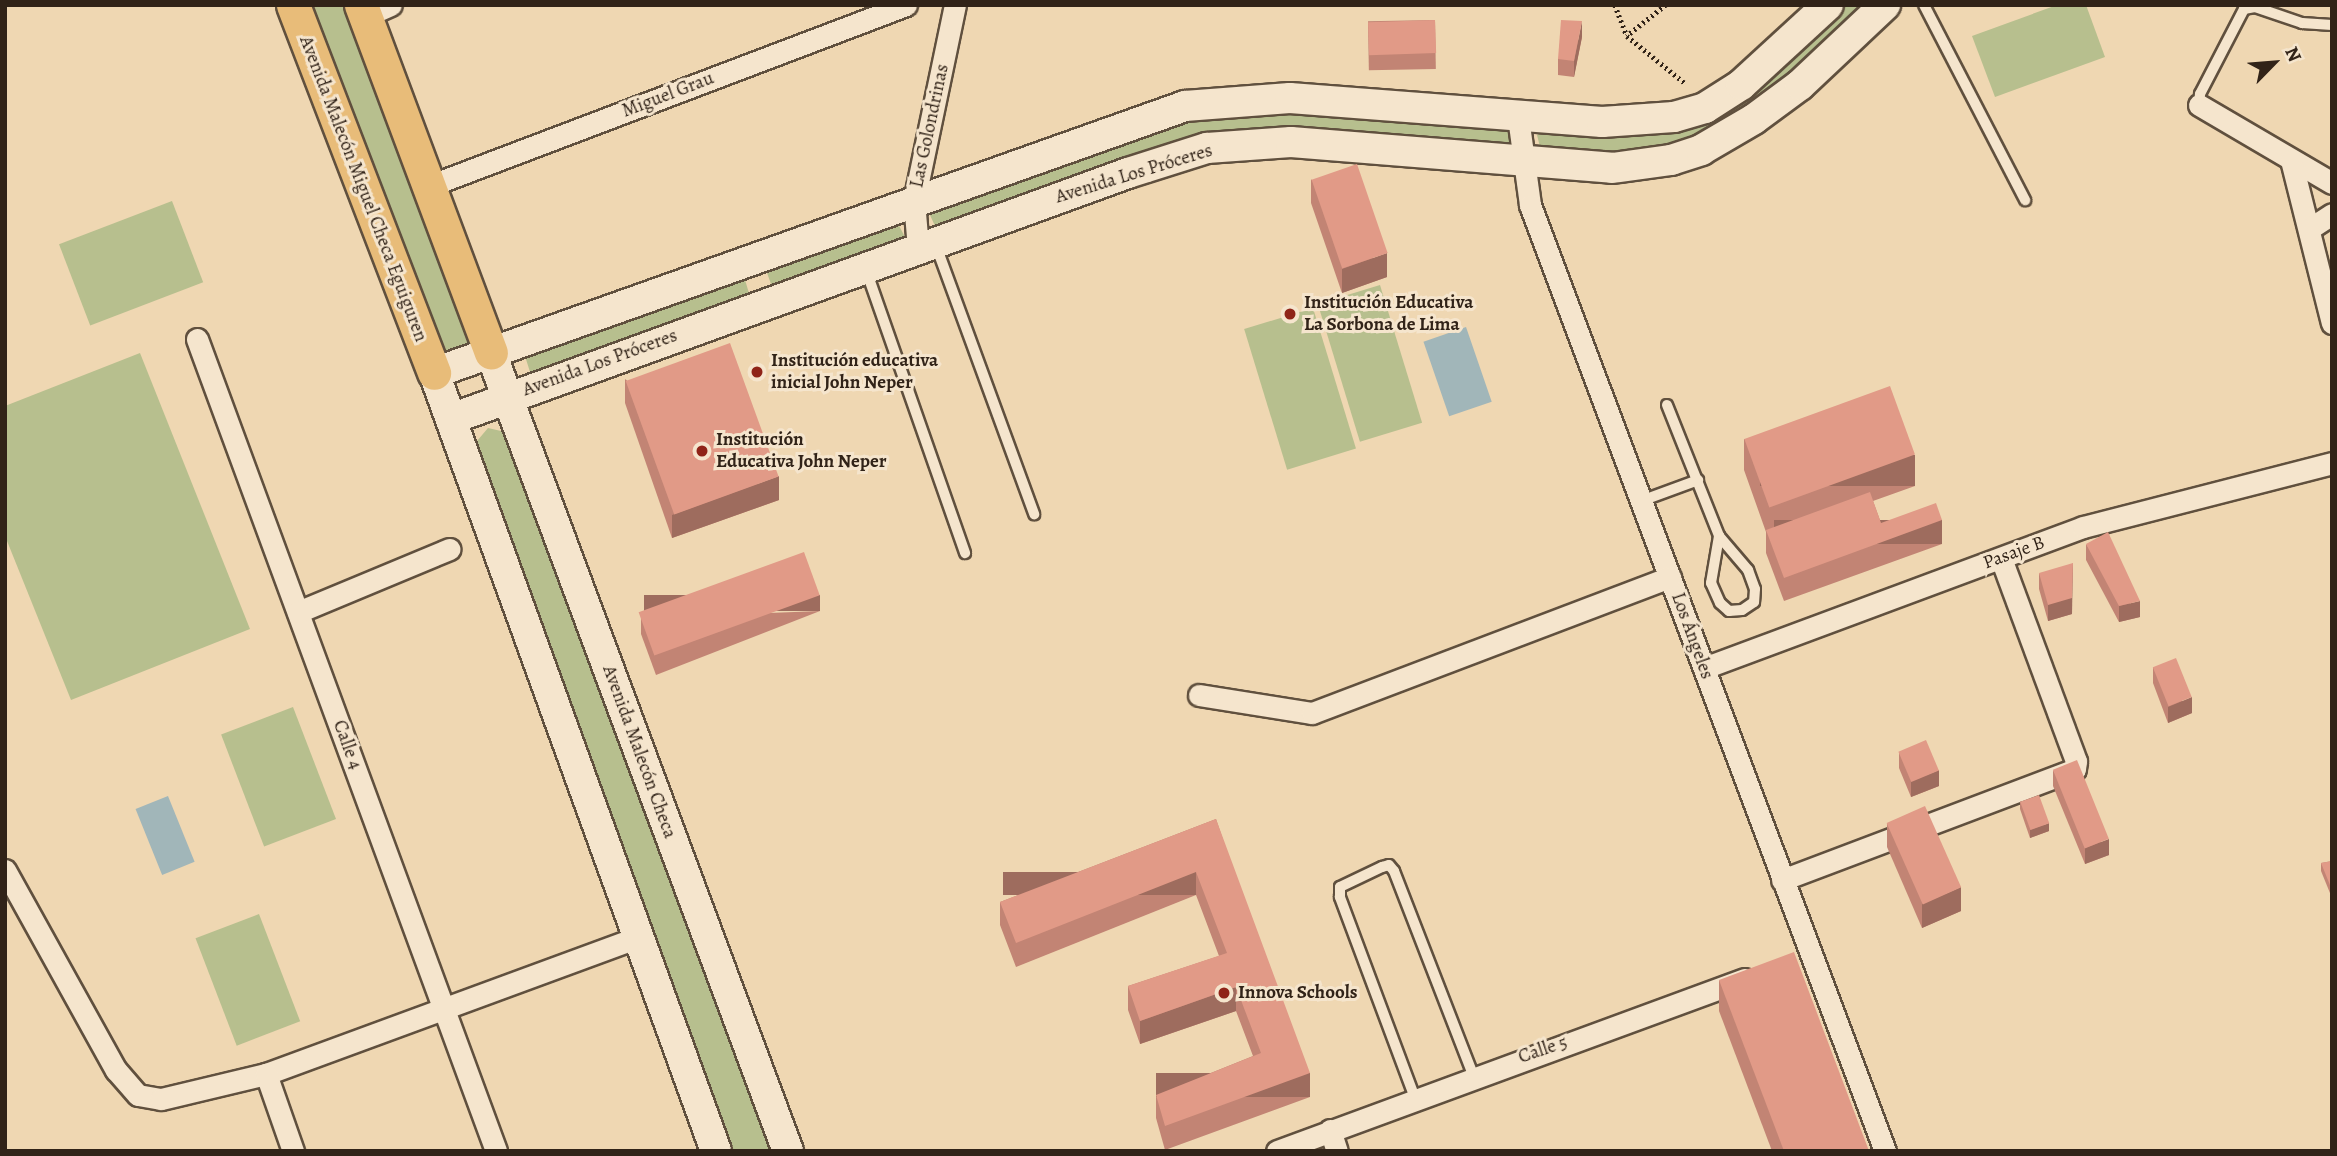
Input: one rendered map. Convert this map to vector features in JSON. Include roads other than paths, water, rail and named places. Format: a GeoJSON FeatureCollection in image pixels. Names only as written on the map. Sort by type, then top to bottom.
{"type":"FeatureCollection","features":[{"type":"Feature","properties":{"kind":"main road","name":"Avenida Malecón Miguel Checa Eguiguren"},"geometry":{"type":"LineString","coordinates":[[293,5],[433,373]]}},
{"type":"Feature","properties":{"kind":"main road"},"geometry":{"type":"LineString","coordinates":[[716,1151],[636,938],[433,373],[1110,130],[1210,103],[1290,98],[1518,117],[1636,123],[1713,103],[1778,54],[1828,5]]}},
{"type":"Feature","properties":{"kind":"main road","name":"Avenida Los Próceres"},"geometry":{"type":"LineString","coordinates":[[451,419],[507,396],[926,245],[1207,148],[1291,142],[1524,163],[1624,167],[1701,150],[1800,85],[1885,5]]}},
{"type":"Feature","properties":{"kind":"main road"},"geometry":{"type":"LineString","coordinates":[[373,9],[429,186],[491,352]]}},
{"type":"Feature","properties":{"kind":"main road"},"geometry":{"type":"LineString","coordinates":[[750,260],[765,304]]}},
{"type":"Feature","properties":{"kind":"main road","name":"Avenida Malecón Checa"},"geometry":{"type":"LineString","coordinates":[[491,352],[788,1151]]}},
{"type":"Feature","properties":{"kind":"street","name":"Miguel Grau"},"geometry":{"type":"LineString","coordinates":[[429,186],[906,5]]}},
{"type":"Feature","properties":{"kind":"street","name":"Las Golondrinas"},"geometry":{"type":"LineString","coordinates":[[926,245],[914,201],[955,5]]}},
{"type":"Feature","properties":{"kind":"street"},"geometry":{"type":"LineString","coordinates":[[2199,105],[2332,183]]}},
{"type":"Feature","properties":{"kind":"street","name":"Los Ángeles"},"geometry":{"type":"LineString","coordinates":[[1518,117],[1531,205],[1885,1151]]}},
{"type":"Feature","properties":{"kind":"street"},"geometry":{"type":"LineString","coordinates":[[2291,160],[2332,323]]}},
{"type":"Feature","properties":{"kind":"street"},"geometry":{"type":"LineString","coordinates":[[2309,229],[2332,214]]}},
{"type":"Feature","properties":{"kind":"street","name":"Calle 4"},"geometry":{"type":"LineString","coordinates":[[197,339],[496,1151]]}},
{"type":"Feature","properties":{"kind":"street","name":"Pasaje B"},"geometry":{"type":"LineString","coordinates":[[1704,668],[2083,527],[2332,463]]}},
{"type":"Feature","properties":{"kind":"street"},"geometry":{"type":"LineString","coordinates":[[298,612],[449,549]]}},
{"type":"Feature","properties":{"kind":"street"},"geometry":{"type":"LineString","coordinates":[[1782,880],[2075,769],[2076,761],[2001,558]]}},
{"type":"Feature","properties":{"kind":"street"},"geometry":{"type":"LineString","coordinates":[[1199,695],[1312,713],[1670,577]]}},
{"type":"Feature","properties":{"kind":"street"},"geometry":{"type":"LineString","coordinates":[[5,870],[116,1070],[138,1095],[161,1099],[266,1073],[636,938]]}},
{"type":"Feature","properties":{"kind":"street"},"geometry":{"type":"LineString","coordinates":[[1786,964],[1812,955]]}},
{"type":"Feature","properties":{"kind":"street","name":"Calle 5"},"geometry":{"type":"LineString","coordinates":[[1277,1151],[1474,1075],[1760,974]]}},
{"type":"Feature","properties":{"kind":"street"},"geometry":{"type":"LineString","coordinates":[[266,1073],[293,1151]]}},
{"type":"Feature","properties":{"kind":"street"},"geometry":{"type":"LineString","coordinates":[[1329,1130],[1337,1151]]}},
{"type":"Feature","properties":{"kind":"lane"},"geometry":{"type":"LineString","coordinates":[[1924,5],[2025,200]]}},
{"type":"Feature","properties":{"kind":"lane"},"geometry":{"type":"LineString","coordinates":[[2199,105],[2200,94],[2244,9],[2255,6],[2302,23],[2332,25]]}},
{"type":"Feature","properties":{"kind":"lane"},"geometry":{"type":"LineString","coordinates":[[926,245],[1034,514]]}},
{"type":"Feature","properties":{"kind":"lane"},"geometry":{"type":"LineString","coordinates":[[865,268],[965,553]]}},
{"type":"Feature","properties":{"kind":"lane"},"geometry":{"type":"LineString","coordinates":[[1667,405],[1719,536],[1748,570],[1755,589],[1754,602],[1742,610],[1729,611],[1720,604],[1711,583],[1719,536]]}},
{"type":"Feature","properties":{"kind":"lane"},"geometry":{"type":"LineString","coordinates":[[1641,500],[1698,480]]}},
{"type":"Feature","properties":{"kind":"lane"},"geometry":{"type":"LineString","coordinates":[[1415,1098],[1340,897],[1340,887],[1382,867],[1389,865],[1394,871],[1474,1075]]}},
{"type":"Feature","properties":{"kind":"place","name":"Institución Educativa La Sorbona de Lima"},"geometry":{"type":"Point","coordinates":[1290,314]}},
{"type":"Feature","properties":{"kind":"place","name":"Institución educativa inicial John Neper"},"geometry":{"type":"Point","coordinates":[757,372]}},
{"type":"Feature","properties":{"kind":"place","name":"Institución Educativa John Neper"},"geometry":{"type":"Point","coordinates":[702,451]}},
{"type":"Feature","properties":{"kind":"place","name":"Innova Schools"},"geometry":{"type":"Point","coordinates":[1224,993]}}]}
